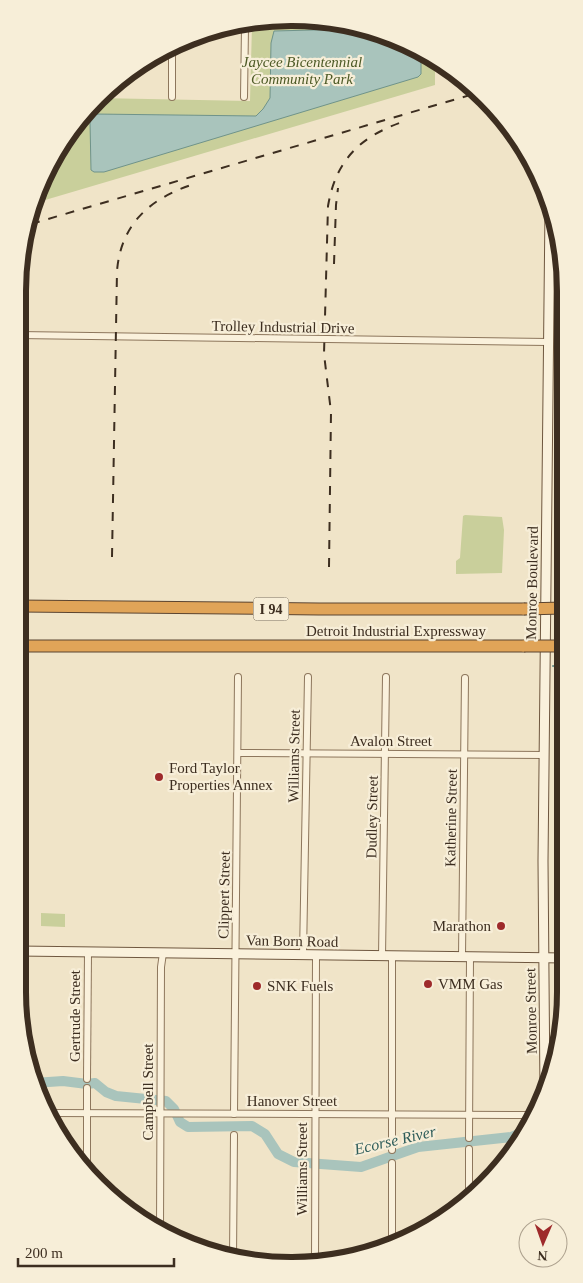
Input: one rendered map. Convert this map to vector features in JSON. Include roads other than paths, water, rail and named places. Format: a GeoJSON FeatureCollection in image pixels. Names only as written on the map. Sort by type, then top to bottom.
{"type":"FeatureCollection","features":[{"type":"Feature","properties":{"kind":"highway","name":"Detroit Industrial Expressway"},"geometry":{"type":"LineString","coordinates":[[26,606],[318,609],[557,608]]}},
{"type":"Feature","properties":{"kind":"highway","name":"Detroit Industrial Expressway"},"geometry":{"type":"LineString","coordinates":[[26,646],[557,646]]}},
{"type":"Feature","properties":{"kind":"street"},"geometry":{"type":"LineString","coordinates":[[244,97],[245,30]]}},
{"type":"Feature","properties":{"kind":"street"},"geometry":{"type":"LineString","coordinates":[[172,55],[172,97]]}},
{"type":"Feature","properties":{"kind":"street","name":"Monroe Boulevard"},"geometry":{"type":"LineString","coordinates":[[544,958],[544,755],[550,230]]}},
{"type":"Feature","properties":{"kind":"street","name":"Trolley Industrial Drive"},"geometry":{"type":"LineString","coordinates":[[26,335],[548,342]]}},
{"type":"Feature","properties":{"kind":"street","name":"Clippert Street"},"geometry":{"type":"LineString","coordinates":[[234,1114],[238,677]]}},
{"type":"Feature","properties":{"kind":"street","name":"Williams Street"},"geometry":{"type":"LineString","coordinates":[[304,955],[308,677]]}},
{"type":"Feature","properties":{"kind":"street","name":"Dudley Street"},"geometry":{"type":"LineString","coordinates":[[382,957],[386,677]]}},
{"type":"Feature","properties":{"kind":"street","name":"Katherine Street"},"geometry":{"type":"LineString","coordinates":[[465,678],[464,754],[469,1138]]}},
{"type":"Feature","properties":{"kind":"street","name":"Avalon Street"},"geometry":{"type":"LineString","coordinates":[[238,752],[544,755]]}},
{"type":"Feature","properties":{"kind":"street","name":"Van Born Road"},"geometry":{"type":"LineString","coordinates":[[26,951],[557,958]]}},
{"type":"Feature","properties":{"kind":"street","name":"Gertrude Street"},"geometry":{"type":"LineString","coordinates":[[87,1079],[88,953]]}},
{"type":"Feature","properties":{"kind":"street","name":"Campbell Street"},"geometry":{"type":"LineString","coordinates":[[160,1222],[161,967],[163,953]]}},
{"type":"Feature","properties":{"kind":"street","name":"Williams Street"},"geometry":{"type":"LineString","coordinates":[[315,1255],[316,955]]}},
{"type":"Feature","properties":{"kind":"street"},"geometry":{"type":"LineString","coordinates":[[392,957],[392,1150]]}},
{"type":"Feature","properties":{"kind":"street","name":"Monroe Street"},"geometry":{"type":"LineString","coordinates":[[544,958],[545,1070]]}},
{"type":"Feature","properties":{"kind":"street"},"geometry":{"type":"LineString","coordinates":[[86,1159],[87,1088]]}},
{"type":"Feature","properties":{"kind":"street","name":"Hanover Street"},"geometry":{"type":"LineString","coordinates":[[56,1112],[526,1115]]}},
{"type":"Feature","properties":{"kind":"street"},"geometry":{"type":"LineString","coordinates":[[233,1250],[234,1135]]}},
{"type":"Feature","properties":{"kind":"street"},"geometry":{"type":"LineString","coordinates":[[469,1149],[469,1188]]}},
{"type":"Feature","properties":{"kind":"street"},"geometry":{"type":"LineString","coordinates":[[392,1163],[392,1237]]}},
{"type":"Feature","properties":{"kind":"water"},"geometry":{"type":"Polygon","coordinates":[[[331,30],[360,35],[393,46],[421,60],[421,74],[418,77],[104,172],[94,172],[91,170],[90,122],[95,114],[256,116],[270,98],[271,43],[274,31],[331,30]]]}},
{"type":"Feature","properties":{"kind":"waterway"},"geometry":{"type":"LineString","coordinates":[[553,666],[557,666]]}},
{"type":"Feature","properties":{"kind":"waterway","name":"Ecorse River"},"geometry":{"type":"LineString","coordinates":[[42,1082],[63,1081],[95,1083],[106,1092],[116,1096],[166,1101],[174,1109],[180,1122],[188,1127],[252,1126],[265,1134],[278,1154],[294,1162],[361,1167],[418,1147],[514,1136]]}},
{"type":"Feature","properties":{"kind":"railway"},"geometry":{"type":"LineString","coordinates":[[35,223],[469,95]]}},
{"type":"Feature","properties":{"kind":"railway"},"geometry":{"type":"LineString","coordinates":[[329,567],[331,412],[324,354],[328,206],[337,175],[344,162],[353,152],[363,142],[376,134],[405,121]]}},
{"type":"Feature","properties":{"kind":"railway"},"geometry":{"type":"LineString","coordinates":[[112,557],[117,271],[120,254],[125,239],[141,215],[164,197],[194,184]]}},
{"type":"Feature","properties":{"kind":"railway"},"geometry":{"type":"LineString","coordinates":[[334,264],[338,188]]}},
{"type":"Feature","properties":{"kind":"place","name":"Ford Taylor Properties Annex"},"geometry":{"type":"Point","coordinates":[159,777]}},
{"type":"Feature","properties":{"kind":"place","name":"Marathon"},"geometry":{"type":"Point","coordinates":[501,926]}},
{"type":"Feature","properties":{"kind":"place","name":"VMM Gas"},"geometry":{"type":"Point","coordinates":[428,984]}},
{"type":"Feature","properties":{"kind":"place","name":"SNK Fuels"},"geometry":{"type":"Point","coordinates":[257,986]}},
{"type":"Feature","properties":{"kind":"park label","name":"Jaycee Bicentennial Community Park"},"geometry":{"type":"Point","coordinates":[302,70]}}]}
